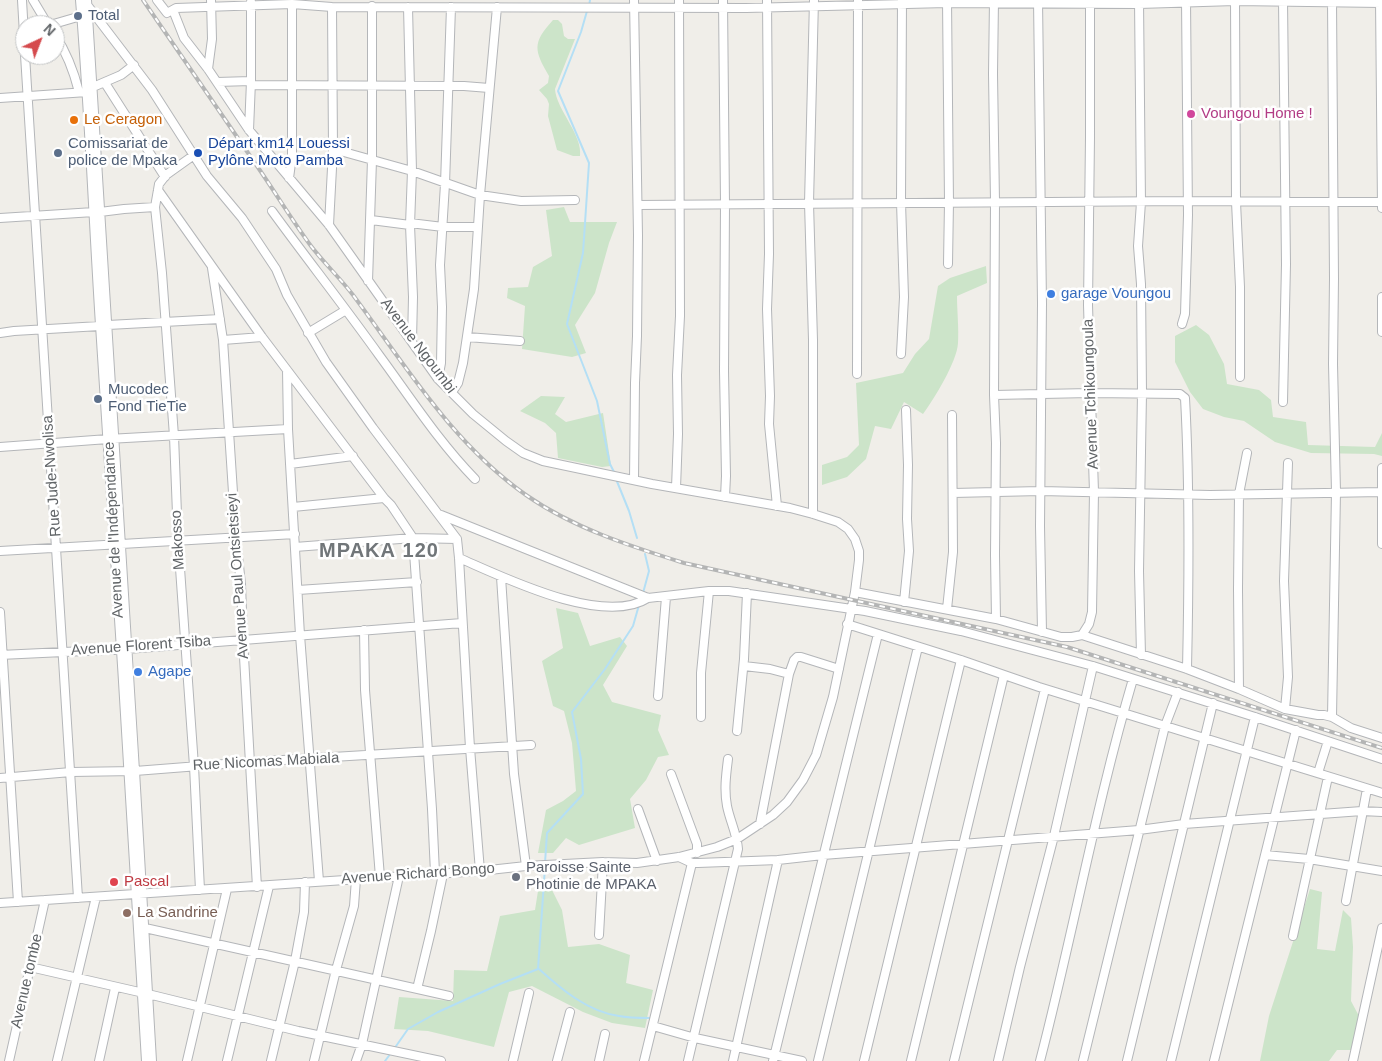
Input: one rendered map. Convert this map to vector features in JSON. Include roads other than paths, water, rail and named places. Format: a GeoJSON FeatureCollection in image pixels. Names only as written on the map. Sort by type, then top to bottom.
{"type":"FeatureCollection","features":[{"type":"Feature","properties":{"kind":"street","name":"Rue Jude-Nwolisa"},"geometry":{"type":"LineString","coordinates":[[22,0],[23,15]]}},
{"type":"Feature","properties":{"kind":"street"},"geometry":{"type":"LineString","coordinates":[[33,0],[43,15]]}},
{"type":"Feature","properties":{"kind":"street"},"geometry":{"type":"LineString","coordinates":[[156,0],[167,14],[175,6],[251,2],[332,7],[341,3],[372,6],[405,4],[497,7],[513,4],[947,1],[1138,2],[1235,0],[1381,2],[1382,208]]}},
{"type":"Feature","properties":{"kind":"street"},"geometry":{"type":"LineString","coordinates":[[1235,0],[1236,202],[1240,287],[1240,377]]}},
{"type":"Feature","properties":{"kind":"street"},"geometry":{"type":"LineString","coordinates":[[85,1],[134,65],[207,176],[242,218],[276,269],[287,296],[308,333],[373,428],[440,514],[456,539],[459,558],[470,748],[480,871]]}},
{"type":"Feature","properties":{"kind":"street","name":"Avenue de l'Indépendance"},"geometry":{"type":"LineString","coordinates":[[85,1],[81,16],[97,212],[145,994],[152,1061]]}},
{"type":"Feature","properties":{"kind":"street","name":"Avenue de l'Indépendance"},"geometry":{"type":"LineString","coordinates":[[85,1],[87,90]]}},
{"type":"Feature","properties":{"kind":"street"},"geometry":{"type":"LineString","coordinates":[[947,1],[948,264]]}},
{"type":"Feature","properties":{"kind":"street"},"geometry":{"type":"LineString","coordinates":[[994,1],[992,74],[995,202],[996,619]]}},
{"type":"Feature","properties":{"kind":"street"},"geometry":{"type":"LineString","coordinates":[[1182,324],[1185,314],[1188,200],[1186,1]]}},
{"type":"Feature","properties":{"kind":"street"},"geometry":{"type":"LineString","coordinates":[[1283,1],[1286,264],[1284,402]]}},
{"type":"Feature","properties":{"kind":"street"},"geometry":{"type":"LineString","coordinates":[[249,130],[251,2]]}},
{"type":"Feature","properties":{"kind":"street"},"geometry":{"type":"LineString","coordinates":[[901,354],[904,297],[901,202],[902,2]]}},
{"type":"Feature","properties":{"kind":"street"},"geometry":{"type":"LineString","coordinates":[[1038,2],[1042,302],[1040,597],[1042,632]]}},
{"type":"Feature","properties":{"kind":"street","name":"Avenue Tchikoungoula"},"geometry":{"type":"LineString","coordinates":[[1082,635],[1090,624],[1092,612],[1094,492],[1088,305],[1090,2]]}},
{"type":"Feature","properties":{"kind":"street"},"geometry":{"type":"LineString","coordinates":[[1138,2],[1141,202],[1138,246],[1141,284],[1142,393],[1140,492],[1141,655]]}},
{"type":"Feature","properties":{"kind":"street"},"geometry":{"type":"LineString","coordinates":[[1332,2],[1333,364],[1336,492],[1332,717]]}},
{"type":"Feature","properties":{"kind":"street"},"geometry":{"type":"LineString","coordinates":[[766,3],[769,424],[777,506]]}},
{"type":"Feature","properties":{"kind":"street"},"geometry":{"type":"LineString","coordinates":[[813,514],[813,340],[809,203],[814,3]]}},
{"type":"Feature","properties":{"kind":"street"},"geometry":{"type":"LineString","coordinates":[[858,3],[858,374]]}},
{"type":"Feature","properties":{"kind":"street"},"geometry":{"type":"LineString","coordinates":[[208,69],[212,39],[211,4]]}},
{"type":"Feature","properties":{"kind":"street"},"geometry":{"type":"LineString","coordinates":[[289,178],[292,156],[292,4]]}},
{"type":"Feature","properties":{"kind":"street"},"geometry":{"type":"LineString","coordinates":[[405,4],[410,86],[412,171],[410,224],[413,297],[412,341]]}},
{"type":"Feature","properties":{"kind":"street"},"geometry":{"type":"LineString","coordinates":[[634,4],[638,205],[638,336],[635,383],[634,480]]}},
{"type":"Feature","properties":{"kind":"street"},"geometry":{"type":"LineString","coordinates":[[676,488],[678,434],[677,375],[680,316],[679,4]]}},
{"type":"Feature","properties":{"kind":"street"},"geometry":{"type":"LineString","coordinates":[[723,4],[726,476],[724,497]]}},
{"type":"Feature","properties":{"kind":"street"},"geometry":{"type":"LineString","coordinates":[[438,379],[441,363],[442,307],[440,265],[445,184],[447,87],[445,5]]}},
{"type":"Feature","properties":{"kind":"street","name":"Avenue Ngoumbi"},"geometry":{"type":"LineString","coordinates":[[175,6],[184,38],[208,69],[249,130],[329,225],[438,379],[473,414],[523,453],[543,461],[777,506],[838,522],[848,529],[859,551],[854,596]]}},
{"type":"Feature","properties":{"kind":"street"},"geometry":{"type":"LineString","coordinates":[[368,281],[372,160],[372,6]]}},
{"type":"Feature","properties":{"kind":"street"},"geometry":{"type":"LineString","coordinates":[[329,225],[333,149],[332,7]]}},
{"type":"Feature","properties":{"kind":"street"},"geometry":{"type":"LineString","coordinates":[[452,392],[458,382],[474,289],[480,195],[497,7]]}},
{"type":"Feature","properties":{"kind":"street"},"geometry":{"type":"LineString","coordinates":[[65,20],[81,16]]}},
{"type":"Feature","properties":{"kind":"street"},"geometry":{"type":"LineString","coordinates":[[65,53],[75,74],[87,90]]}},
{"type":"Feature","properties":{"kind":"street","name":"Rue Jude-Nwolisa"},"geometry":{"type":"LineString","coordinates":[[26,65],[78,898]]}},
{"type":"Feature","properties":{"kind":"street"},"geometry":{"type":"LineString","coordinates":[[0,98],[87,90],[105,83],[134,65]]}},
{"type":"Feature","properties":{"kind":"street"},"geometry":{"type":"LineString","coordinates":[[217,82],[291,86],[489,88]]}},
{"type":"Feature","properties":{"kind":"street"},"geometry":{"type":"LineString","coordinates":[[105,83],[165,177],[194,156]]}},
{"type":"Feature","properties":{"kind":"street"},"geometry":{"type":"LineString","coordinates":[[333,149],[412,171],[480,195],[521,201],[575,200]]}},
{"type":"Feature","properties":{"kind":"street","name":"Makosso"},"geometry":{"type":"LineString","coordinates":[[165,177],[159,184],[155,207],[174,436],[178,540],[194,766],[200,890]]}},
{"type":"Feature","properties":{"kind":"street"},"geometry":{"type":"LineString","coordinates":[[158,190],[262,337],[391,505],[413,538],[439,874],[431,931],[417,989]]}},
{"type":"Feature","properties":{"kind":"street"},"geometry":{"type":"LineString","coordinates":[[638,205],[1141,202],[1188,200],[1236,202],[1382,202]]}},
{"type":"Feature","properties":{"kind":"street"},"geometry":{"type":"LineString","coordinates":[[0,218],[155,207]]}},
{"type":"Feature","properties":{"kind":"street"},"geometry":{"type":"LineString","coordinates":[[272,211],[434,432],[475,479]]}},
{"type":"Feature","properties":{"kind":"street"},"geometry":{"type":"LineString","coordinates":[[370,220],[443,227],[478,226]]}},
{"type":"Feature","properties":{"kind":"street","name":"Avenue Paul Ontsietsieyi"},"geometry":{"type":"LineString","coordinates":[[212,266],[224,340],[236,538],[241,584],[258,887]]}},
{"type":"Feature","properties":{"kind":"street"},"geometry":{"type":"LineString","coordinates":[[1382,297],[1382,332]]}},
{"type":"Feature","properties":{"kind":"street"},"geometry":{"type":"LineString","coordinates":[[308,333],[346,310]]}},
{"type":"Feature","properties":{"kind":"street"},"geometry":{"type":"LineString","coordinates":[[0,334],[43,328],[220,319]]}},
{"type":"Feature","properties":{"kind":"street"},"geometry":{"type":"LineString","coordinates":[[224,340],[262,337]]}},
{"type":"Feature","properties":{"kind":"street"},"geometry":{"type":"LineString","coordinates":[[467,337],[520,340]]}},
{"type":"Feature","properties":{"kind":"street"},"geometry":{"type":"LineString","coordinates":[[287,370],[288,429],[300,635],[319,881]]}},
{"type":"Feature","properties":{"kind":"street"},"geometry":{"type":"LineString","coordinates":[[994,395],[1142,393],[1180,394],[1185,398],[1188,448],[1189,578],[1187,669]]}},
{"type":"Feature","properties":{"kind":"street"},"geometry":{"type":"LineString","coordinates":[[904,602],[909,551],[906,410]]}},
{"type":"Feature","properties":{"kind":"street"},"geometry":{"type":"LineString","coordinates":[[948,610],[953,552],[952,415]]}},
{"type":"Feature","properties":{"kind":"street"},"geometry":{"type":"LineString","coordinates":[[0,447],[288,429]]}},
{"type":"Feature","properties":{"kind":"street"},"geometry":{"type":"LineString","coordinates":[[1239,689],[1239,494],[1247,453]]}},
{"type":"Feature","properties":{"kind":"street"},"geometry":{"type":"LineString","coordinates":[[290,464],[353,456]]}},
{"type":"Feature","properties":{"kind":"street"},"geometry":{"type":"LineString","coordinates":[[1285,709],[1288,677],[1284,581],[1288,463]]}},
{"type":"Feature","properties":{"kind":"street"},"geometry":{"type":"LineString","coordinates":[[1382,468],[1382,544]]}},
{"type":"Feature","properties":{"kind":"street"},"geometry":{"type":"LineString","coordinates":[[953,493],[1041,491],[1140,492],[1188,495],[1382,492]]}},
{"type":"Feature","properties":{"kind":"street"},"geometry":{"type":"LineString","coordinates":[[293,507],[384,498]]}},
{"type":"Feature","properties":{"kind":"street"},"geometry":{"type":"LineString","coordinates":[[440,514],[648,598],[709,591],[747,593],[851,609],[961,631],[1093,666],[1382,759]]}},
{"type":"Feature","properties":{"kind":"street"},"geometry":{"type":"LineString","coordinates":[[0,551],[295,534]]}},
{"type":"Feature","properties":{"kind":"street"},"geometry":{"type":"LineString","coordinates":[[295,547],[413,538],[456,539]]}},
{"type":"Feature","properties":{"kind":"street"},"geometry":{"type":"LineString","coordinates":[[459,558],[543,593],[591,606],[632,605],[648,598]]}},
{"type":"Feature","properties":{"kind":"street"},"geometry":{"type":"LineString","coordinates":[[501,577],[514,774],[526,866]]}},
{"type":"Feature","properties":{"kind":"street"},"geometry":{"type":"LineString","coordinates":[[298,590],[417,582]]}},
{"type":"Feature","properties":{"kind":"street"},"geometry":{"type":"LineString","coordinates":[[702,717],[701,673],[709,591]]}},
{"type":"Feature","properties":{"kind":"street"},"geometry":{"type":"LineString","coordinates":[[737,731],[744,666],[747,593]]}},
{"type":"Feature","properties":{"kind":"street"},"geometry":{"type":"LineString","coordinates":[[854,596],[904,602],[996,619],[1066,637],[1082,635],[1187,669],[1285,709],[1332,717],[1351,728],[1382,738]]}},
{"type":"Feature","properties":{"kind":"street","name":"Avenue Richard Bongo"},"geometry":{"type":"LineString","coordinates":[[0,905],[18,902],[258,887],[526,866],[657,861],[717,847],[737,839],[774,815],[787,802],[803,780],[816,755],[839,669],[854,596]]}},
{"type":"Feature","properties":{"kind":"street"},"geometry":{"type":"LineString","coordinates":[[658,696],[666,597]]}},
{"type":"Feature","properties":{"kind":"street"},"geometry":{"type":"LineString","coordinates":[[0,612],[1,655],[18,902]]}},
{"type":"Feature","properties":{"kind":"street","name":"Avenue Florent Tsiba"},"geometry":{"type":"LineString","coordinates":[[1,655],[124,649],[462,623]]}},
{"type":"Feature","properties":{"kind":"street"},"geometry":{"type":"LineString","coordinates":[[847,624],[1124,714],[1382,793]]}},
{"type":"Feature","properties":{"kind":"street"},"geometry":{"type":"LineString","coordinates":[[364,630],[370,755],[380,877]]}},
{"type":"Feature","properties":{"kind":"street"},"geometry":{"type":"LineString","coordinates":[[774,1058],[878,634]]}},
{"type":"Feature","properties":{"kind":"street"},"geometry":{"type":"LineString","coordinates":[[818,1061],[918,647]]}},
{"type":"Feature","properties":{"kind":"street"},"geometry":{"type":"LineString","coordinates":[[760,824],[789,674],[794,660],[797,657],[839,669]]}},
{"type":"Feature","properties":{"kind":"street"},"geometry":{"type":"LineString","coordinates":[[864,1061],[961,660]]}},
{"type":"Feature","properties":{"kind":"street"},"geometry":{"type":"LineString","coordinates":[[744,666],[770,669],[789,674]]}},
{"type":"Feature","properties":{"kind":"street"},"geometry":{"type":"LineString","coordinates":[[998,1061],[1054,836],[1093,666]]}},
{"type":"Feature","properties":{"kind":"street"},"geometry":{"type":"LineString","coordinates":[[911,1061],[1004,675]]}},
{"type":"Feature","properties":{"kind":"street"},"geometry":{"type":"LineString","coordinates":[[1040,1061],[1062,978],[1094,833],[1133,679]]}},
{"type":"Feature","properties":{"kind":"street"},"geometry":{"type":"LineString","coordinates":[[954,1061],[1045,689]]}},
{"type":"Feature","properties":{"kind":"street"},"geometry":{"type":"LineString","coordinates":[[1083,1061],[1139,830],[1166,726],[1178,692]]}},
{"type":"Feature","properties":{"kind":"street"},"geometry":{"type":"LineString","coordinates":[[1127,1061],[1212,703]]}},
{"type":"Feature","properties":{"kind":"street"},"geometry":{"type":"LineString","coordinates":[[1171,1061],[1255,717]]}},
{"type":"Feature","properties":{"kind":"street"},"geometry":{"type":"LineString","coordinates":[[1214,1061],[1296,730]]}},
{"type":"Feature","properties":{"kind":"street"},"geometry":{"type":"LineString","coordinates":[[1318,773],[1328,741]]}},
{"type":"Feature","properties":{"kind":"street","name":"Rue Nicomas Mabiala"},"geometry":{"type":"LineString","coordinates":[[0,778],[71,772],[132,771],[531,745]]}},
{"type":"Feature","properties":{"kind":"street"},"geometry":{"type":"LineString","coordinates":[[688,1061],[736,862],[737,839],[731,824],[725,792],[728,759]]}},
{"type":"Feature","properties":{"kind":"street"},"geometry":{"type":"LineString","coordinates":[[671,774],[697,844],[697,853]]}},
{"type":"Feature","properties":{"kind":"street"},"geometry":{"type":"LineString","coordinates":[[1293,936],[1328,776]]}},
{"type":"Feature","properties":{"kind":"street"},"geometry":{"type":"LineString","coordinates":[[1346,900],[1367,789]]}},
{"type":"Feature","properties":{"kind":"street"},"geometry":{"type":"LineString","coordinates":[[638,809],[657,861]]}},
{"type":"Feature","properties":{"kind":"street"},"geometry":{"type":"LineString","coordinates":[[679,857],[692,863],[778,860],[1139,830],[1184,824],[1318,816],[1362,811],[1382,812]]}},
{"type":"Feature","properties":{"kind":"street"},"geometry":{"type":"LineString","coordinates":[[1265,854],[1382,871]]}},
{"type":"Feature","properties":{"kind":"street"},"geometry":{"type":"LineString","coordinates":[[733,1061],[778,860]]}},
{"type":"Feature","properties":{"kind":"street"},"geometry":{"type":"LineString","coordinates":[[599,935],[603,862]]}},
{"type":"Feature","properties":{"kind":"street"},"geometry":{"type":"LineString","coordinates":[[644,1061],[692,863]]}},
{"type":"Feature","properties":{"kind":"street"},"geometry":{"type":"LineString","coordinates":[[356,1061],[362,1044],[399,876]]}},
{"type":"Feature","properties":{"kind":"street"},"geometry":{"type":"LineString","coordinates":[[314,1061],[354,906],[356,879]]}},
{"type":"Feature","properties":{"kind":"street"},"geometry":{"type":"LineString","coordinates":[[271,1061],[295,961],[304,912],[305,882]]}},
{"type":"Feature","properties":{"kind":"street"},"geometry":{"type":"LineString","coordinates":[[228,1061],[252,951],[269,886]]}},
{"type":"Feature","properties":{"kind":"street"},"geometry":{"type":"LineString","coordinates":[[187,1061],[227,888]]}},
{"type":"Feature","properties":{"kind":"street","name":"Avenue de l'Indépendance"},"geometry":{"type":"LineString","coordinates":[[139,894],[145,928],[146,1061]]}},
{"type":"Feature","properties":{"kind":"street"},"geometry":{"type":"LineString","coordinates":[[58,1061],[96,897]]}},
{"type":"Feature","properties":{"kind":"street","name":"Avenue tombe"},"geometry":{"type":"LineString","coordinates":[[9,1061],[45,900]]}},
{"type":"Feature","properties":{"kind":"street"},"geometry":{"type":"LineString","coordinates":[[145,928],[449,996]]}},
{"type":"Feature","properties":{"kind":"street"},"geometry":{"type":"LineString","coordinates":[[1353,1061],[1382,928]]}},
{"type":"Feature","properties":{"kind":"street"},"geometry":{"type":"LineString","coordinates":[[30,967],[280,1027],[441,1061]]}},
{"type":"Feature","properties":{"kind":"street"},"geometry":{"type":"LineString","coordinates":[[99,1061],[115,988]]}},
{"type":"Feature","properties":{"kind":"street"},"geometry":{"type":"LineString","coordinates":[[513,1061],[529,993]]}},
{"type":"Feature","properties":{"kind":"street"},"geometry":{"type":"LineString","coordinates":[[557,1061],[570,1012]]}},
{"type":"Feature","properties":{"kind":"street"},"geometry":{"type":"LineString","coordinates":[[652,1026],[695,1038],[737,1046],[774,1058],[802,1061]]}},
{"type":"Feature","properties":{"kind":"street"},"geometry":{"type":"LineString","coordinates":[[599,1061],[605,1034]]}},
{"type":"Feature","properties":{"kind":"waterway"},"geometry":{"type":"LineString","coordinates":[[589,6],[590,0]]}},
{"type":"Feature","properties":{"kind":"waterway"},"geometry":{"type":"LineString","coordinates":[[587,11],[581,32],[558,91],[589,163],[583,253],[567,324],[597,401],[610,464],[614,472]]}},
{"type":"Feature","properties":{"kind":"waterway"},"geometry":{"type":"LineString","coordinates":[[616,479],[629,511],[637,538]]}},
{"type":"Feature","properties":{"kind":"waterway"},"geometry":{"type":"LineString","coordinates":[[643,593],[649,571],[645,554]]}},
{"type":"Feature","properties":{"kind":"waterway"},"geometry":{"type":"LineString","coordinates":[[545,863],[547,833],[583,794],[581,759],[572,712],[605,669],[633,626],[639,605]]}},
{"type":"Feature","properties":{"kind":"waterway"},"geometry":{"type":"LineString","coordinates":[[394,1049],[408,1029],[438,1012],[538,969],[545,867]]}},
{"type":"Feature","properties":{"kind":"waterway"},"geometry":{"type":"LineString","coordinates":[[539,969],[566,992],[597,1010],[623,1017],[650,1018]]}},
{"type":"Feature","properties":{"kind":"waterway"},"geometry":{"type":"LineString","coordinates":[[385,1061],[391,1053]]}},
{"type":"Feature","properties":{"kind":"railway"},"geometry":{"type":"LineString","coordinates":[[143,0],[311,246],[353,295],[432,402],[475,452],[499,474],[544,507],[582,527],[684,563],[1067,647],[1382,748]]}},
{"type":"Feature","properties":{"kind":"place","name":"Total"},"geometry":{"type":"Point","coordinates":[78,16]}},
{"type":"Feature","properties":{"kind":"place","name":"Voungou Home !"},"geometry":{"type":"Point","coordinates":[1191,114]}},
{"type":"Feature","properties":{"kind":"place","name":"Le Ceragon"},"geometry":{"type":"Point","coordinates":[74,120]}},
{"type":"Feature","properties":{"kind":"place","name":"Comissariat de police de Mpaka"},"geometry":{"type":"Point","coordinates":[58,153]}},
{"type":"Feature","properties":{"kind":"place","name":"Départ km14 Louessi Pylône Moto Pamba"},"geometry":{"type":"Point","coordinates":[198,153]}},
{"type":"Feature","properties":{"kind":"place","name":"garage Voungou"},"geometry":{"type":"Point","coordinates":[1051,294]}},
{"type":"Feature","properties":{"kind":"place","name":"Mucodec Fond TieTie"},"geometry":{"type":"Point","coordinates":[98,399]}},
{"type":"Feature","properties":{"kind":"place","name":"Agape"},"geometry":{"type":"Point","coordinates":[138,672]}},
{"type":"Feature","properties":{"kind":"place","name":"Paroisse Sainte Photinie de MPAKA"},"geometry":{"type":"Point","coordinates":[516,877]}},
{"type":"Feature","properties":{"kind":"place","name":"Pascal"},"geometry":{"type":"Point","coordinates":[114,882]}},
{"type":"Feature","properties":{"kind":"place","name":"La Sandrine"},"geometry":{"type":"Point","coordinates":[127,913]}},
{"type":"Feature","properties":{"kind":"district","name":"MPAKA 120"},"geometry":{"type":"Point","coordinates":[379,551]}}]}
